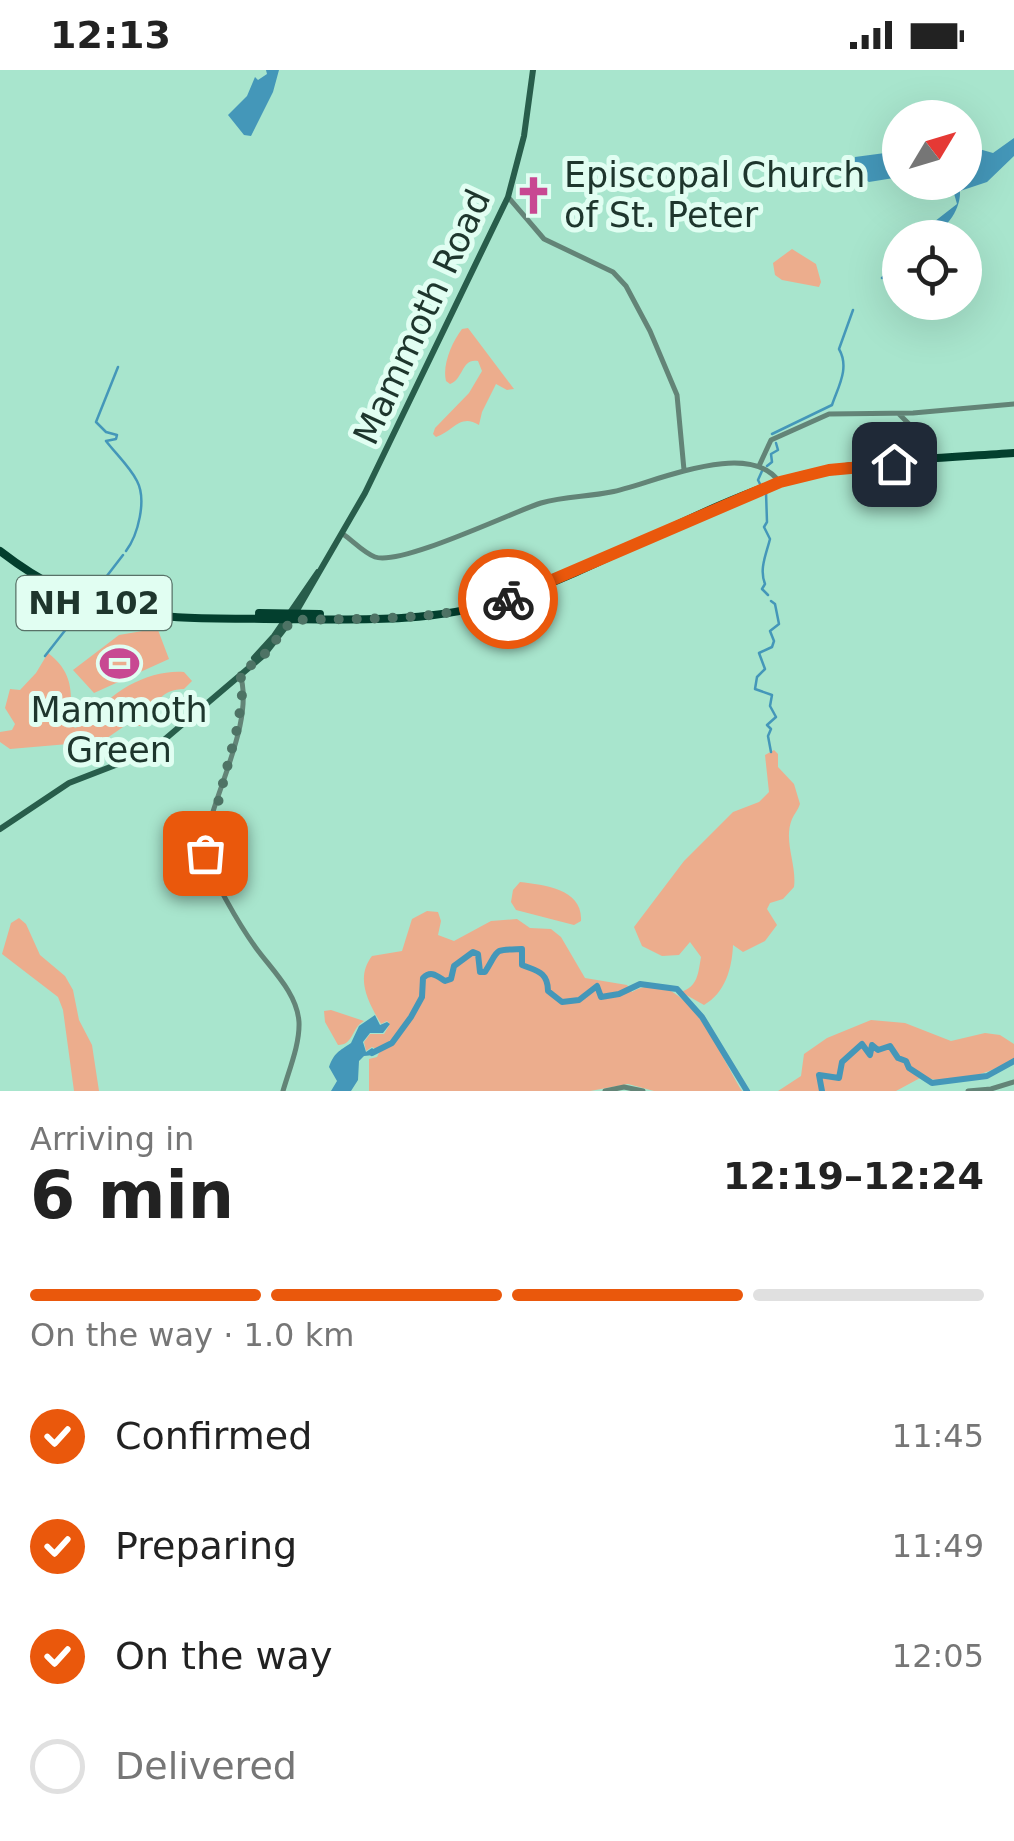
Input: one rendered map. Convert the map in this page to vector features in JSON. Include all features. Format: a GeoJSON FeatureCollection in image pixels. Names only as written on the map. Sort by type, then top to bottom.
{"type":"FeatureCollection","features":[{"type":"Feature","properties":{"kind":"main road","name":"Mammoth Road"},"geometry":{"type":"LineString","coordinates":[[0,830],[69,783],[131,759],[164,740],[240,674],[291,616],[372,479],[508,197],[526,124],[532,70]]}},
{"type":"Feature","properties":{"kind":"main road","name":"NH 102"},"geometry":{"type":"LineString","coordinates":[[0,551],[50,585],[95,603],[144,614],[432,616],[470,609],[542,586],[780,482],[829,470],[1014,453]]}},
{"type":"Feature","properties":{"kind":"street"},"geometry":{"type":"LineString","coordinates":[[508,197],[544,239],[613,272],[626,286],[677,394],[684,470]]}},
{"type":"Feature","properties":{"kind":"street"},"geometry":{"type":"LineString","coordinates":[[759,466],[770,440],[834,414],[899,414],[1014,404]]}},
{"type":"Feature","properties":{"kind":"street"},"geometry":{"type":"LineString","coordinates":[[909,422],[913,413]]}},
{"type":"Feature","properties":{"kind":"street"},"geometry":{"type":"LineString","coordinates":[[899,414],[919,434],[922,461]]}},
{"type":"Feature","properties":{"kind":"street"},"geometry":{"type":"LineString","coordinates":[[342,533],[377,558],[396,557],[424,550],[541,503],[614,492],[684,470],[722,464],[759,466],[772,472],[780,482]]}},
{"type":"Feature","properties":{"kind":"street"},"geometry":{"type":"LineString","coordinates":[[240,674],[243,687],[238,725],[205,853],[248,937],[281,980],[298,1015],[284,1091]]}},
{"type":"Feature","properties":{"kind":"street"},"geometry":{"type":"LineString","coordinates":[[968,1091],[991,1090],[1014,1082]]}},
{"type":"Feature","properties":{"kind":"street"},"geometry":{"type":"LineString","coordinates":[[605,1091],[644,1091]]}},
{"type":"Feature","properties":{"kind":"shaded area"},"geometry":{"type":"Polygon","coordinates":[[[792,249],[816,264],[819,287],[775,275],[773,263],[792,249]]]}},
{"type":"Feature","properties":{"kind":"shaded area"},"geometry":{"type":"Polygon","coordinates":[[[468,328],[514,389],[496,384],[479,425],[462,422],[436,437],[435,428],[469,393],[482,371],[478,361],[472,361],[455,381],[446,381],[451,347],[462,329],[468,328]]]}},
{"type":"Feature","properties":{"kind":"shaded area","name":"Mammoth Green"},"geometry":{"type":"Polygon","coordinates":[[[158,630],[169,659],[94,693],[73,670],[119,635],[158,630]]]}},
{"type":"Feature","properties":{"kind":"shaded area"},"geometry":{"type":"Polygon","coordinates":[[[48,653],[67,676],[70,723],[75,728],[93,721],[109,700],[145,678],[184,672],[192,681],[184,689],[160,698],[149,720],[140,726],[126,725],[94,747],[80,743],[10,749],[0,742],[0,732],[12,730],[15,724],[5,708],[10,689],[20,690],[48,653]]]}},
{"type":"Feature","properties":{"kind":"shaded area"},"geometry":{"type":"Polygon","coordinates":[[[774,750],[778,767],[794,784],[800,804],[789,836],[794,887],[783,899],[770,903],[767,909],[777,925],[765,941],[743,952],[733,945],[726,980],[704,1005],[681,992],[694,983],[699,969],[701,957],[690,942],[679,955],[662,956],[642,946],[634,927],[684,861],[733,812],[759,802],[769,792],[765,755],[774,750]]]}},
{"type":"Feature","properties":{"kind":"shaded area"},"geometry":{"type":"Polygon","coordinates":[[[520,882],[551,887],[569,895],[580,910],[581,921],[574,925],[516,910],[511,902],[513,890],[520,882]]]}},
{"type":"Feature","properties":{"kind":"shaded area"},"geometry":{"type":"Polygon","coordinates":[[[427,911],[438,912],[438,935],[454,941],[491,921],[517,919],[530,928],[551,929],[561,937],[585,978],[627,985],[632,992],[651,986],[669,990],[699,1018],[742,1091],[654,1091],[628,1084],[590,1091],[369,1091],[369,1059],[377,1057],[380,1051],[372,1047],[366,1051],[364,1042],[370,1034],[384,1034],[390,1024],[381,1024],[368,999],[364,973],[372,956],[402,951],[412,919],[427,911]]]}},
{"type":"Feature","properties":{"kind":"shaded area"},"geometry":{"type":"Polygon","coordinates":[[[19,918],[26,924],[40,955],[65,976],[73,990],[79,1020],[92,1045],[99,1091],[74,1091],[58,997],[2,954],[11,923],[19,918]]]}},
{"type":"Feature","properties":{"kind":"shaded area"},"geometry":{"type":"Polygon","coordinates":[[[324,1011],[364,1021],[343,1044],[338,1045],[325,1022],[324,1011]]]}},
{"type":"Feature","properties":{"kind":"shaded area"},"geometry":{"type":"Polygon","coordinates":[[[871,1020],[905,1023],[951,1041],[985,1033],[1000,1035],[1014,1044],[1014,1059],[970,1077],[922,1077],[896,1091],[778,1091],[801,1076],[804,1054],[827,1038],[871,1020]]]}},
{"type":"Feature","properties":{"kind":"water"},"geometry":{"type":"Polygon","coordinates":[[[266,70],[279,70],[273,92],[251,136],[244,135],[228,115],[247,96],[255,77],[258,80],[267,74],[266,70]]]}},
{"type":"Feature","properties":{"kind":"water"},"geometry":{"type":"Polygon","coordinates":[[[1014,138],[1014,156],[982,184],[982,150],[993,153],[1014,138]]]}},
{"type":"Feature","properties":{"kind":"water"},"geometry":{"type":"Polygon","coordinates":[[[882,153],[882,180],[869,182],[854,172],[855,157],[882,153]]]}},
{"type":"Feature","properties":{"kind":"water"},"geometry":{"type":"Polygon","coordinates":[[[959,200],[958,206],[949,220],[936,220],[959,200]]]}},
{"type":"Feature","properties":{"kind":"water"},"geometry":{"type":"Polygon","coordinates":[[[375,1015],[380,1025],[390,1024],[383,1033],[370,1033],[363,1042],[366,1052],[372,1048],[376,1051],[374,1055],[359,1061],[358,1080],[351,1091],[331,1091],[337,1081],[329,1067],[333,1058],[351,1043],[359,1026],[375,1015]]]}},
{"type":"Feature","properties":{"kind":"waterway"},"geometry":{"type":"LineString","coordinates":[[772,434],[832,405],[843,370],[839,349],[853,310]]}},
{"type":"Feature","properties":{"kind":"waterway"},"geometry":{"type":"LineString","coordinates":[[118,367],[96,422],[106,432],[117,435],[116,439],[106,441],[131,471],[140,489],[140,517],[126,551]]}},
{"type":"Feature","properties":{"kind":"waterway"},"geometry":{"type":"LineString","coordinates":[[767,466],[772,462],[771,454],[778,450],[776,443]]}},
{"type":"Feature","properties":{"kind":"waterway"},"geometry":{"type":"LineString","coordinates":[[760,484],[762,471]]}},
{"type":"Feature","properties":{"kind":"waterway"},"geometry":{"type":"LineString","coordinates":[[766,492],[764,527],[770,539],[762,589],[768,595]]}},
{"type":"Feature","properties":{"kind":"waterway"},"geometry":{"type":"LineString","coordinates":[[93,594],[123,555]]}},
{"type":"Feature","properties":{"kind":"waterway"},"geometry":{"type":"LineString","coordinates":[[771,601],[779,624],[770,631],[772,647],[759,653],[765,669],[757,677],[755,689],[772,695],[770,706],[776,717],[767,725],[771,729],[771,752]]}},
{"type":"Feature","properties":{"kind":"waterway"},"geometry":{"type":"LineString","coordinates":[[45,656],[81,610]]}},
{"type":"Feature","properties":{"kind":"waterway"},"geometry":{"type":"LineString","coordinates":[[372,1053],[392,1043],[411,1017],[422,997],[423,978],[429,974],[445,981],[451,979],[454,966],[473,952],[478,954],[480,972],[485,972],[498,952],[522,949],[522,965],[541,973],[548,991],[562,1002],[579,1000],[597,986],[601,997],[640,984],[677,989],[702,1017],[747,1091]]}},
{"type":"Feature","properties":{"kind":"waterway"},"geometry":{"type":"LineString","coordinates":[[822,1091],[819,1075],[839,1078],[842,1062],[862,1044],[870,1055],[872,1045],[878,1050],[890,1046],[909,1068],[932,1083],[987,1076],[1014,1061]]}},
{"type":"Feature","properties":{"kind":"way so far"},"geometry":{"type":"LineString","coordinates":[[205,853],[238,725],[243,687],[240,674],[264,655],[292,620],[432,616],[508,599]]}},
{"type":"Feature","properties":{"kind":"place","name":"Episcopal Church of St. Peter"},"geometry":{"type":"Point","coordinates":[534,195]}},
{"type":"Feature","properties":{"kind":"place","name":"Mammoth Green"},"geometry":{"type":"Point","coordinates":[119,663]}},
{"type":"Feature","properties":{"kind":"route"},"geometry":{"type":"LineString","coordinates":[[508,599],[780,482],[829,470],[894,464]]}}]}
